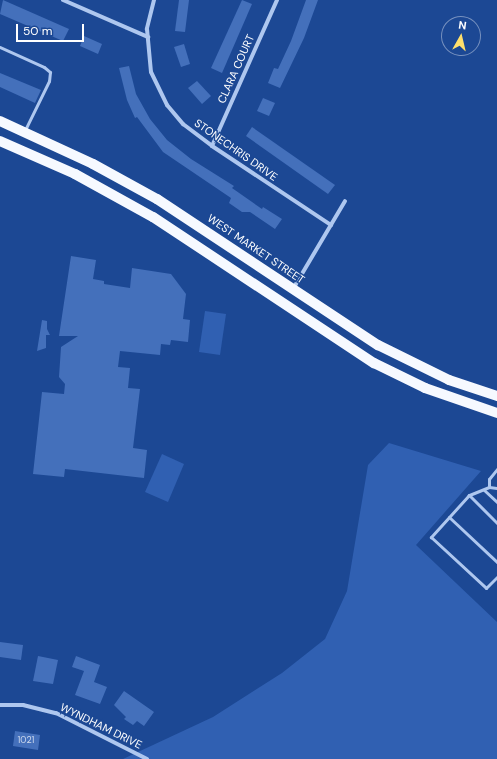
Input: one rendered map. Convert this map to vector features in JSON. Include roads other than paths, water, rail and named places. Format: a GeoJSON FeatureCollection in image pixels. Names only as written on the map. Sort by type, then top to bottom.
{"type":"FeatureCollection","features":[{"type":"Feature","properties":{"kind":"main road","name":"WEST MARKET STREET"},"geometry":{"type":"LineString","coordinates":[[0,121],[93,164],[157,199],[347,326],[390,352],[449,380],[497,396]]}},
{"type":"Feature","properties":{"kind":"main road"},"geometry":{"type":"LineString","coordinates":[[0,141],[75,174],[153,217],[367,359],[425,388],[497,414]]}},
{"type":"Feature","properties":{"kind":"street"},"geometry":{"type":"LineString","coordinates":[[63,0],[148,37]]}},
{"type":"Feature","properties":{"kind":"street","name":"STONECHRIS DRIVE"},"geometry":{"type":"LineString","coordinates":[[154,0],[147,29],[151,72],[167,105],[183,124],[212,146],[331,225]]}},
{"type":"Feature","properties":{"kind":"street","name":"CLARA COURT"},"geometry":{"type":"LineString","coordinates":[[212,146],[277,0]]}},
{"type":"Feature","properties":{"kind":"street"},"geometry":{"type":"LineString","coordinates":[[293,290],[345,201]]}},
{"type":"Feature","properties":{"kind":"street","name":"WYNDHAM DRIVE"},"geometry":{"type":"LineString","coordinates":[[0,705],[23,705],[56,713],[147,759]]}},
{"type":"Feature","properties":{"kind":"lane"},"geometry":{"type":"LineString","coordinates":[[0,46],[44,67],[50,72],[49,81],[24,132]]}},
{"type":"Feature","properties":{"kind":"lane"},"geometry":{"type":"LineString","coordinates":[[489,487],[489,479],[497,469]]}},
{"type":"Feature","properties":{"kind":"lane"},"geometry":{"type":"LineString","coordinates":[[497,488],[489,487],[469,495],[431,537],[486,588],[497,577]]}},
{"type":"Feature","properties":{"kind":"lane"},"geometry":{"type":"LineString","coordinates":[[484,490],[497,502]]}},
{"type":"Feature","properties":{"kind":"lane"},"geometry":{"type":"LineString","coordinates":[[469,495],[497,523]]}},
{"type":"Feature","properties":{"kind":"lane"},"geometry":{"type":"LineString","coordinates":[[449,517],[497,562]]}}]}
